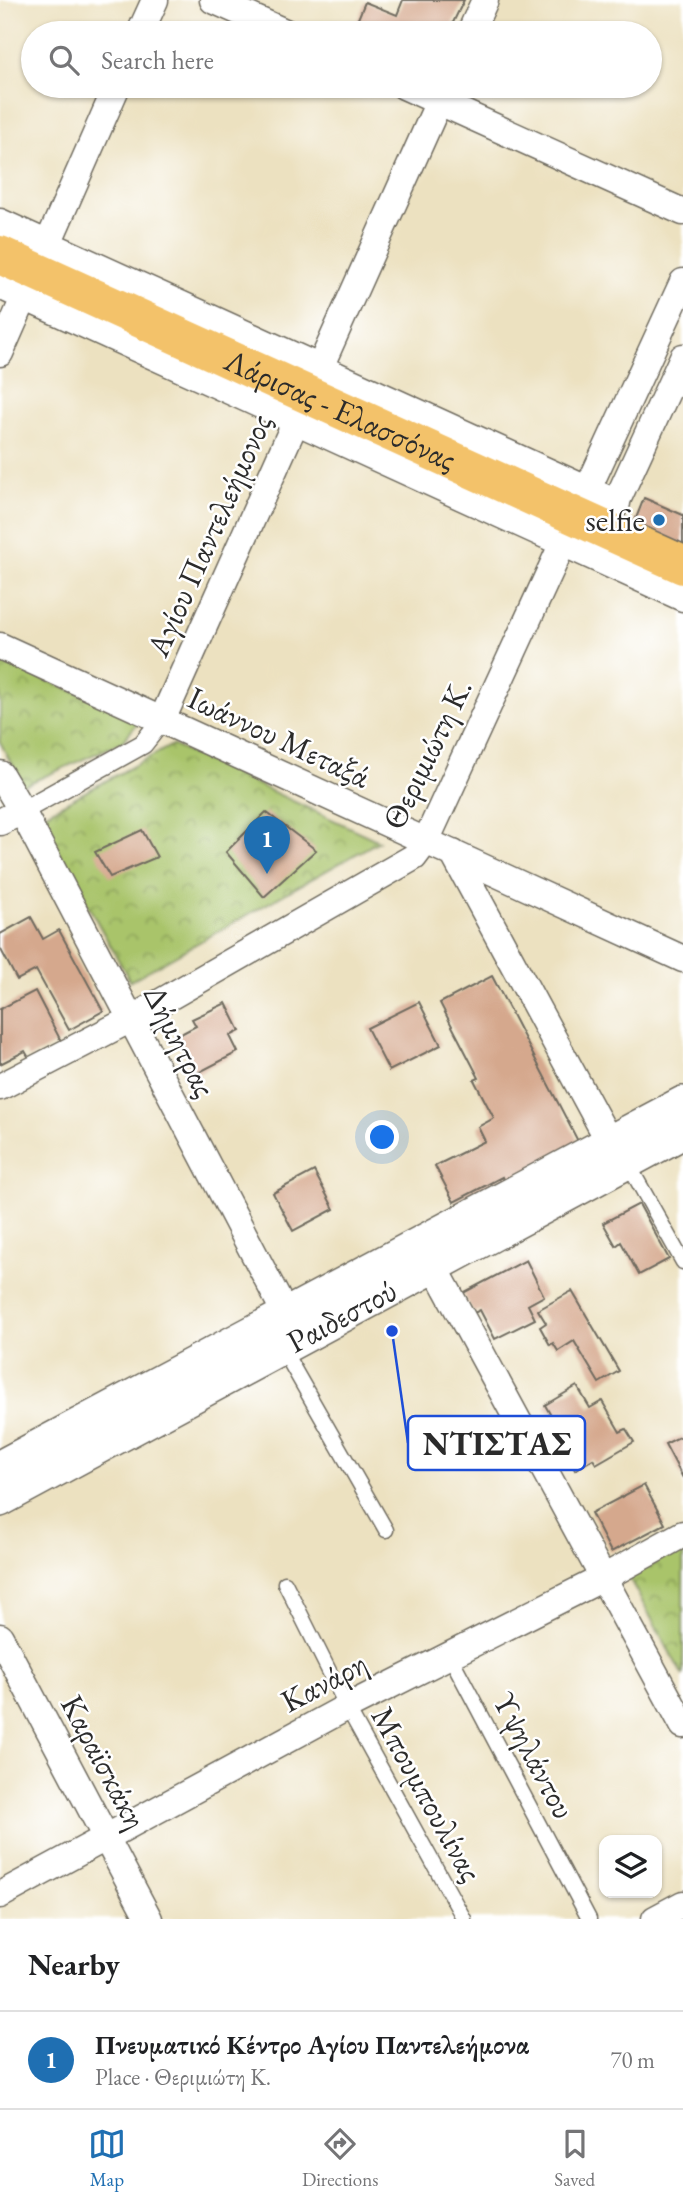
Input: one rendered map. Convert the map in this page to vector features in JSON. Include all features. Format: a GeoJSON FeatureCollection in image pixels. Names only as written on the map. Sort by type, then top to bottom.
{"type":"FeatureCollection","features":[{"type":"Feature","properties":{"kind":"highway","name":"Λάρισας - Ελασσόνας"},"geometry":{"type":"LineString","coordinates":[[0,255],[683,565]]}},
{"type":"Feature","properties":{"kind":"street"},"geometry":{"type":"LineString","coordinates":[[146,21],[155,0]]}},
{"type":"Feature","properties":{"kind":"street"},"geometry":{"type":"LineString","coordinates":[[213,0],[260,21]]}},
{"type":"Feature","properties":{"kind":"street"},"geometry":{"type":"LineString","coordinates":[[475,21],[485,0]]}},
{"type":"Feature","properties":{"kind":"street"},"geometry":{"type":"LineString","coordinates":[[0,353],[112,98]]}},
{"type":"Feature","properties":{"kind":"street","name":"Αγίου Παντελεήμονος"},"geometry":{"type":"LineString","coordinates":[[11,816],[143,744],[162,720],[440,98]]}},
{"type":"Feature","properties":{"kind":"street"},"geometry":{"type":"LineString","coordinates":[[450,98],[683,212]]}},
{"type":"Feature","properties":{"kind":"street"},"geometry":{"type":"LineString","coordinates":[[0,222],[36,271]]}},
{"type":"Feature","properties":{"kind":"street"},"geometry":{"type":"LineString","coordinates":[[0,286],[36,271]]}},
{"type":"Feature","properties":{"kind":"street"},"geometry":{"type":"LineString","coordinates":[[590,523],[683,282]]}},
{"type":"Feature","properties":{"kind":"street"},"geometry":{"type":"LineString","coordinates":[[590,523],[683,358]]}},
{"type":"Feature","properties":{"kind":"street"},"geometry":{"type":"LineString","coordinates":[[590,523],[683,598]]}},
{"type":"Feature","properties":{"kind":"street","name":"Θεριμιώτη Κ."},"geometry":{"type":"LineString","coordinates":[[0,1087],[131,1019],[414,857],[426,841],[590,523]]}},
{"type":"Feature","properties":{"kind":"street","name":"Ιωάννου Μεταξά"},"geometry":{"type":"LineString","coordinates":[[0,646],[683,959]]}},
{"type":"Feature","properties":{"kind":"street","name":"Δήμητρας"},"geometry":{"type":"LineString","coordinates":[[0,774],[11,816],[131,1019],[288,1334]]}},
{"type":"Feature","properties":{"kind":"street"},"geometry":{"type":"LineString","coordinates":[[453,853],[618,1153]]}},
{"type":"Feature","properties":{"kind":"street","name":"Ραιδεστού"},"geometry":{"type":"LineString","coordinates":[[0,1467],[434,1266],[618,1153],[683,1103]]}},
{"type":"Feature","properties":{"kind":"street","name":"Ραιδεστού"},"geometry":{"type":"LineString","coordinates":[[0,1500],[288,1334],[618,1153],[683,1132]]}},
{"type":"Feature","properties":{"kind":"street"},"geometry":{"type":"LineString","coordinates":[[434,1266],[683,1724]]}},
{"type":"Feature","properties":{"kind":"street","name":"Κανάρη"},"geometry":{"type":"LineString","coordinates":[[0,1895],[348,1707],[605,1577],[683,1534]]}},
{"type":"Feature","properties":{"kind":"street","name":"Καραϊσκάκη"},"geometry":{"type":"LineString","coordinates":[[0,1637],[149,1919]]}},
{"type":"Feature","properties":{"kind":"street"},"geometry":{"type":"LineString","coordinates":[[655,1919],[683,1904]]}},
{"type":"Feature","properties":{"kind":"lane"},"geometry":{"type":"LineString","coordinates":[[618,1153],[683,1262]]}},
{"type":"Feature","properties":{"kind":"lane"},"geometry":{"type":"LineString","coordinates":[[288,1334],[386,1530]]}},
{"type":"Feature","properties":{"kind":"lane","name":"Μπουμπουλίνας"},"geometry":{"type":"LineString","coordinates":[[285,1583],[348,1707],[464,1919]]}},
{"type":"Feature","properties":{"kind":"lane","name":"Υψηλάντου"},"geometry":{"type":"LineString","coordinates":[[449,1654],[589,1919]]}},
{"type":"Feature","properties":{"kind":"green space"},"geometry":{"type":"Polygon","coordinates":[[[0,662],[142,718],[122,742],[23,786],[0,742],[0,662]]]}},
{"type":"Feature","properties":{"kind":"green space"},"geometry":{"type":"Polygon","coordinates":[[[172,745],[379,841],[130,981],[39,817],[172,745]]]}},
{"type":"Feature","properties":{"kind":"green space"},"geometry":{"type":"Polygon","coordinates":[[[683,1546],[683,1676],[628,1576],[683,1546]]]}},
{"type":"Feature","properties":{"kind":"building"},"geometry":{"type":"Polygon","coordinates":[[[403,0],[464,0],[454,21],[357,21],[365,2],[397,15],[403,0]]]}},
{"type":"Feature","properties":{"kind":"building","name":"selfie"},"geometry":{"type":"Polygon","coordinates":[[[644,498],[683,515],[683,550],[633,526],[644,498]]]}},
{"type":"Feature","properties":{"kind":"building"},"geometry":{"type":"Polygon","coordinates":[[[266,812],[316,850],[264,897],[226,852],[266,812]]]}},
{"type":"Feature","properties":{"kind":"building"},"geometry":{"type":"Polygon","coordinates":[[[142,830],[157,857],[110,877],[95,852],[142,830]]]}},
{"type":"Feature","properties":{"kind":"building"},"geometry":{"type":"Polygon","coordinates":[[[31,917],[43,939],[59,930],[103,1011],[69,1030],[36,970],[17,980],[0,948],[0,934],[31,917]]]}},
{"type":"Feature","properties":{"kind":"building"},"geometry":{"type":"Polygon","coordinates":[[[492,976],[580,1145],[505,1184],[502,1177],[454,1202],[435,1166],[485,1141],[478,1127],[494,1118],[474,1080],[479,1078],[440,1003],[492,976]]]}},
{"type":"Feature","properties":{"kind":"building"},"geometry":{"type":"Polygon","coordinates":[[[35,991],[61,1041],[29,1058],[25,1051],[0,1064],[0,1009],[35,991]]]}},
{"type":"Feature","properties":{"kind":"building"},"geometry":{"type":"Polygon","coordinates":[[[419,1002],[441,1045],[389,1071],[367,1028],[419,1002]]]}},
{"type":"Feature","properties":{"kind":"building"},"geometry":{"type":"Polygon","coordinates":[[[226,1003],[240,1031],[230,1036],[238,1052],[196,1074],[177,1036],[196,1026],[192,1019],[226,1003]]]}},
{"type":"Feature","properties":{"kind":"building"},"geometry":{"type":"Polygon","coordinates":[[[314,1171],[334,1209],[293,1231],[273,1193],[314,1171]]]}},
{"type":"Feature","properties":{"kind":"building"},"geometry":{"type":"Polygon","coordinates":[[[639,1204],[669,1259],[639,1275],[621,1242],[616,1246],[603,1223],[639,1204]]]}},
{"type":"Feature","properties":{"kind":"building"},"geometry":{"type":"Polygon","coordinates":[[[526,1260],[544,1296],[528,1305],[535,1319],[495,1339],[480,1310],[474,1313],[463,1293],[526,1260]]]}},
{"type":"Feature","properties":{"kind":"building"},"geometry":{"type":"Polygon","coordinates":[[[572,1291],[619,1371],[599,1383],[574,1341],[558,1351],[553,1343],[550,1345],[540,1327],[546,1323],[538,1310],[572,1291]]]}},
{"type":"Feature","properties":{"kind":"building"},"geometry":{"type":"Polygon","coordinates":[[[577,1386],[590,1408],[602,1401],[620,1432],[626,1429],[634,1442],[596,1464],[593,1459],[575,1470],[571,1462],[578,1457],[567,1438],[558,1443],[547,1425],[554,1421],[545,1405],[577,1386]]]}},
{"type":"Feature","properties":{"kind":"building"},"geometry":{"type":"Polygon","coordinates":[[[683,1435],[683,1478],[665,1444],[683,1435]]]}},
{"type":"Feature","properties":{"kind":"building"},"geometry":{"type":"Polygon","coordinates":[[[644,1485],[665,1524],[611,1552],[591,1513],[644,1485]]]}},
{"type":"Feature","properties":{"kind":"place","name":"selfie"},"geometry":{"type":"Point","coordinates":[659,520]}},
{"type":"Feature","properties":{"kind":"place","name":"Πνευματικό Κέντρο Αγίου Παντελεήμονα"},"geometry":{"type":"Point","coordinates":[267,874]}},
{"type":"Feature","properties":{"kind":"place","name":"ΝΤΙΣΤΑΣ"},"geometry":{"type":"Point","coordinates":[392,1331]}}]}
